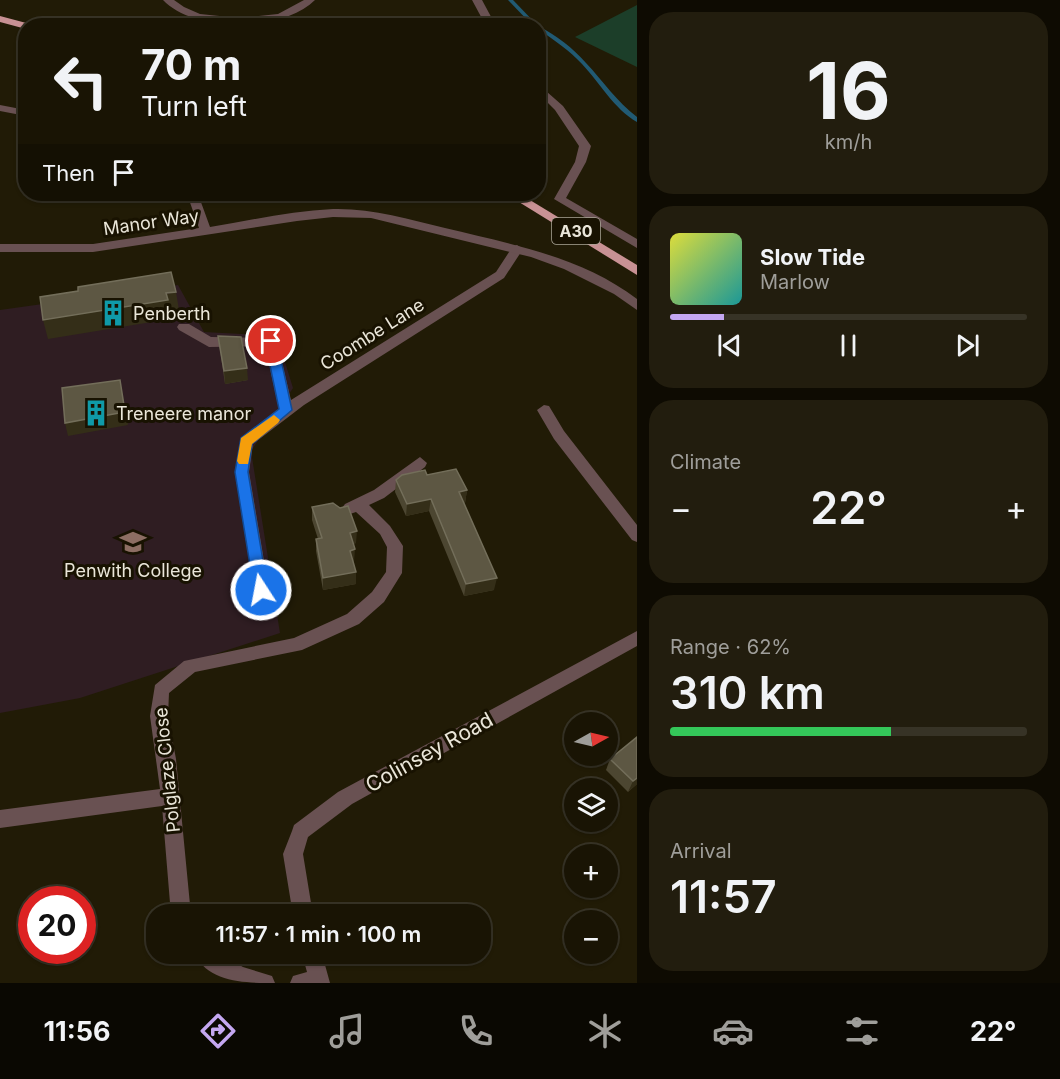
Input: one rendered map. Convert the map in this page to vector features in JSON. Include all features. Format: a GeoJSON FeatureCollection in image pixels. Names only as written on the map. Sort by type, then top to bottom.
{"type":"FeatureCollection","features":[{"type":"Feature","properties":{"kind":"highway"},"geometry":{"type":"LineString","coordinates":[[0,19],[18,24]]}},
{"type":"Feature","properties":{"kind":"highway","name":"A30"},"geometry":{"type":"LineString","coordinates":[[524,201],[599,245],[637,272]]}},
{"type":"Feature","properties":{"kind":"street"},"geometry":{"type":"LineString","coordinates":[[168,0],[192,16],[209,18]]}},
{"type":"Feature","properties":{"kind":"street"},"geometry":{"type":"LineString","coordinates":[[267,18],[282,14],[310,0]]}},
{"type":"Feature","properties":{"kind":"street"},"geometry":{"type":"LineString","coordinates":[[477,0],[487,18]]}},
{"type":"Feature","properties":{"kind":"street"},"geometry":{"type":"LineString","coordinates":[[546,95],[559,108],[585,146],[583,162],[563,188],[560,199],[637,244]]}},
{"type":"Feature","properties":{"kind":"street"},"geometry":{"type":"LineString","coordinates":[[2,111],[18,112]]}},
{"type":"Feature","properties":{"kind":"street"},"geometry":{"type":"LineString","coordinates":[[195,201],[206,232]]}},
{"type":"Feature","properties":{"kind":"street","name":"Manor Way"},"geometry":{"type":"LineString","coordinates":[[0,248],[93,248],[333,213],[371,214],[517,249],[568,266],[618,291],[637,306]]}},
{"type":"Feature","properties":{"kind":"street","name":"Coombe Lane"},"geometry":{"type":"LineString","coordinates":[[261,590],[247,516],[242,472],[246,442],[286,410],[500,275],[517,249]]}},
{"type":"Feature","properties":{"kind":"street"},"geometry":{"type":"LineString","coordinates":[[184,327],[208,342],[271,341],[286,410]]}},
{"type":"Feature","properties":{"kind":"street"},"geometry":{"type":"LineString","coordinates":[[544,410],[560,435],[637,536]]}},
{"type":"Feature","properties":{"kind":"street"},"geometry":{"type":"LineString","coordinates":[[341,512],[379,494],[420,463]]}},
{"type":"Feature","properties":{"kind":"street","name":"Polglaze Close"},"geometry":{"type":"LineString","coordinates":[[180,904],[170,796],[159,716],[161,690],[190,666],[296,645],[353,619],[378,597],[394,573],[395,546],[385,530],[358,504]]}},
{"type":"Feature","properties":{"kind":"street","name":"Colinsey Road"},"geometry":{"type":"LineString","coordinates":[[301,904],[293,854],[301,831],[345,798],[637,638]]}},
{"type":"Feature","properties":{"kind":"street"},"geometry":{"type":"LineString","coordinates":[[0,819],[170,796]]}},
{"type":"Feature","properties":{"kind":"street"},"geometry":{"type":"LineString","coordinates":[[219,964],[256,982],[265,983]]}},
{"type":"Feature","properties":{"kind":"street"},"geometry":{"type":"LineString","coordinates":[[312,964],[313,982]]}},
{"type":"Feature","properties":{"kind":"shaded area","name":"Penwith College"},"geometry":{"type":"Polygon","coordinates":[[[178,285],[204,332],[277,336],[293,388],[251,451],[280,633],[80,698],[0,713],[0,310],[178,285]]]}},
{"type":"Feature","properties":{"kind":"green space"},"geometry":{"type":"Polygon","coordinates":[[[637,5],[637,67],[575,37],[637,5]]]}},
{"type":"Feature","properties":{"kind":"building"},"geometry":{"type":"Polygon","coordinates":[[[171,272],[176,292],[166,293],[168,300],[43,320],[40,297],[78,291],[78,287],[171,272]]]}},
{"type":"Feature","properties":{"kind":"building"},"geometry":{"type":"Polygon","coordinates":[[[218,336],[241,337],[247,368],[224,371],[218,336]]]}},
{"type":"Feature","properties":{"kind":"building","name":"Treneere manor"},"geometry":{"type":"Polygon","coordinates":[[[120,380],[125,412],[65,423],[62,388],[120,380]]]}},
{"type":"Feature","properties":{"kind":"building"},"geometry":{"type":"Polygon","coordinates":[[[456,469],[467,490],[459,492],[497,578],[466,584],[431,499],[407,504],[396,480],[402,475],[425,470],[427,475],[456,469]]]}},
{"type":"Feature","properties":{"kind":"building"},"geometry":{"type":"Polygon","coordinates":[[[333,503],[340,508],[348,506],[357,531],[350,533],[355,549],[350,551],[356,572],[323,578],[316,539],[322,538],[312,507],[333,503]]]}},
{"type":"Feature","properties":{"kind":"building"},"geometry":{"type":"Polygon","coordinates":[[[637,737],[637,778],[633,781],[617,766],[618,752],[637,737]]]}},
{"type":"Feature","properties":{"kind":"waterway"},"geometry":{"type":"LineString","coordinates":[[510,0],[528,18]]}},
{"type":"Feature","properties":{"kind":"waterway"},"geometry":{"type":"LineString","coordinates":[[546,32],[578,57],[616,102],[637,120]]}},
{"type":"Feature","properties":{"kind":"slow traffic"},"geometry":{"type":"LineString","coordinates":[[243,461],[246,442],[274,420]]}},
{"type":"Feature","properties":{"kind":"place","name":"Penberth"},"geometry":{"type":"Point","coordinates":[113,313]}},
{"type":"Feature","properties":{"kind":"place","name":"Treneere manor"},"geometry":{"type":"Point","coordinates":[96,413]}},
{"type":"Feature","properties":{"kind":"place","name":"Penwith College"},"geometry":{"type":"Point","coordinates":[133,542]}},
{"type":"Feature","properties":{"kind":"route"},"geometry":{"type":"LineString","coordinates":[[261,590],[247,516],[242,472],[246,442],[286,410],[271,341]]}}]}
